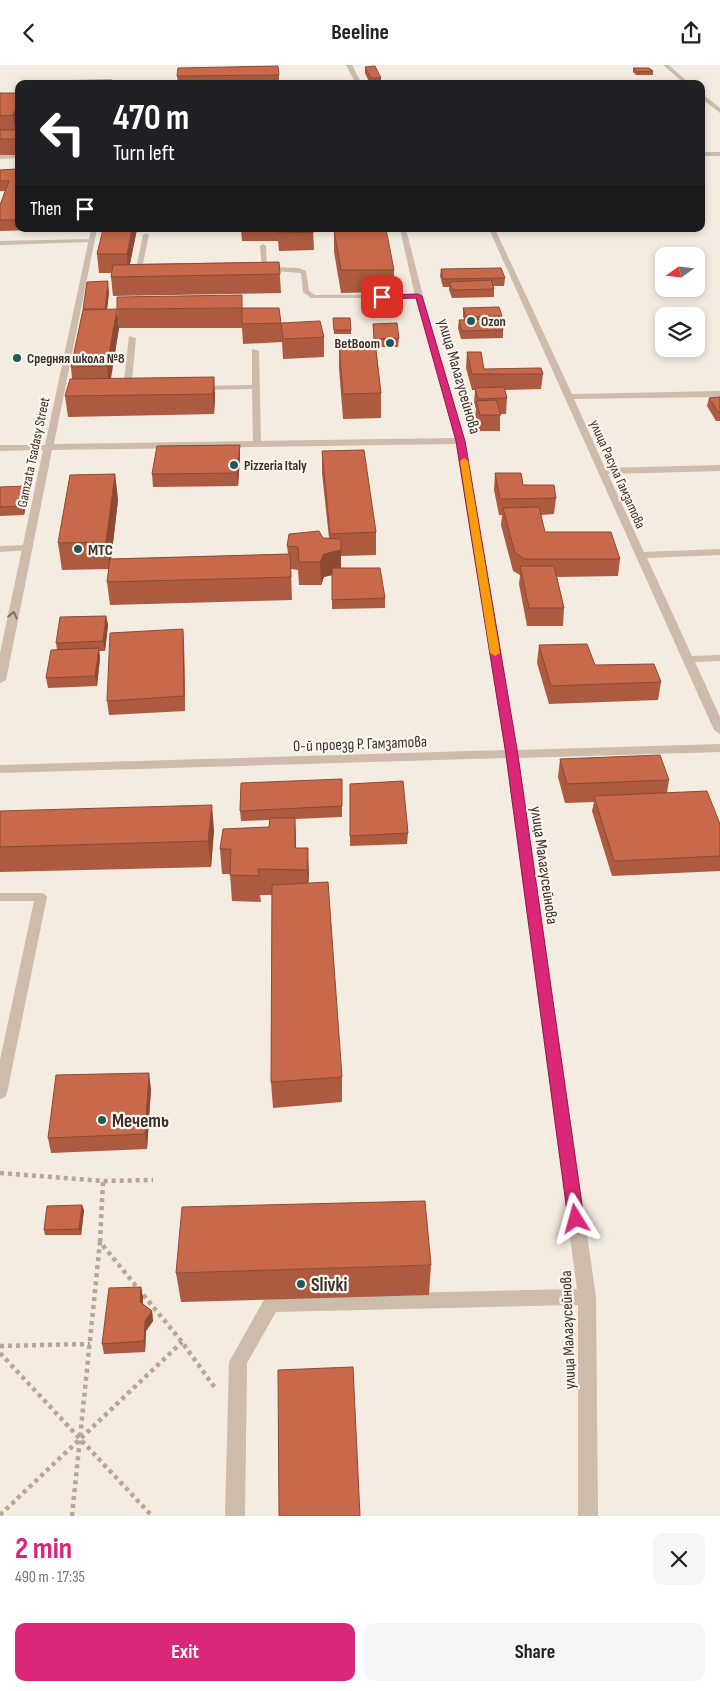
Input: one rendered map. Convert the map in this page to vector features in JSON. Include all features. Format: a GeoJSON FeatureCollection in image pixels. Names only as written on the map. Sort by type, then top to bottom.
{"type":"FeatureCollection","features":[{"type":"Feature","properties":{"kind":"street"},"geometry":{"type":"LineString","coordinates":[[349,65],[357,80]]}},
{"type":"Feature","properties":{"kind":"street"},"geometry":{"type":"LineString","coordinates":[[666,65],[683,80]]}},
{"type":"Feature","properties":{"kind":"street"},"geometry":{"type":"LineString","coordinates":[[705,98],[720,111]]}},
{"type":"Feature","properties":{"kind":"street"},"geometry":{"type":"LineString","coordinates":[[705,154],[720,154]]}},
{"type":"Feature","properties":{"kind":"street","name":"Gamzata Tsadasy Street"},"geometry":{"type":"LineString","coordinates":[[0,680],[93,232]]}},
{"type":"Feature","properties":{"kind":"street","name":"улица Малагусейнова"},"geometry":{"type":"LineString","coordinates":[[404,232],[418,296],[460,441],[512,755],[587,1297],[588,1516]]}},
{"type":"Feature","properties":{"kind":"street","name":"улица Расула Гамзатова"},"geometry":{"type":"LineString","coordinates":[[493,232],[720,731]]}},
{"type":"Feature","properties":{"kind":"street"},"geometry":{"type":"LineString","coordinates":[[569,397],[720,393]]}},
{"type":"Feature","properties":{"kind":"street"},"geometry":{"type":"LineString","coordinates":[[0,448],[460,441]]}},
{"type":"Feature","properties":{"kind":"street"},"geometry":{"type":"LineString","coordinates":[[602,471],[720,468]]}},
{"type":"Feature","properties":{"kind":"street"},"geometry":{"type":"LineString","coordinates":[[640,555],[720,553]]}},
{"type":"Feature","properties":{"kind":"street"},"geometry":{"type":"LineString","coordinates":[[688,659],[720,659]]}},
{"type":"Feature","properties":{"kind":"street","name":"0-й проезд Р. Гамзатова"},"geometry":{"type":"LineString","coordinates":[[0,769],[720,748]]}},
{"type":"Feature","properties":{"kind":"street"},"geometry":{"type":"LineString","coordinates":[[235,1516],[238,1361],[270,1304],[587,1297]]}},
{"type":"Feature","properties":{"kind":"lane"},"geometry":{"type":"LineString","coordinates":[[0,157],[15,156]]}},
{"type":"Feature","properties":{"kind":"lane"},"geometry":{"type":"LineString","coordinates":[[146,235],[139,269],[159,271]]}},
{"type":"Feature","properties":{"kind":"lane"},"geometry":{"type":"LineString","coordinates":[[0,243],[92,240]]}},
{"type":"Feature","properties":{"kind":"lane"},"geometry":{"type":"LineString","coordinates":[[263,246],[264,269]]}},
{"type":"Feature","properties":{"kind":"lane"},"geometry":{"type":"LineString","coordinates":[[254,269],[299,270],[304,272],[306,292],[313,297],[418,296]]}},
{"type":"Feature","properties":{"kind":"lane"},"geometry":{"type":"LineString","coordinates":[[127,390],[132,338]]}},
{"type":"Feature","properties":{"kind":"lane"},"geometry":{"type":"LineString","coordinates":[[254,351],[257,443]]}},
{"type":"Feature","properties":{"kind":"lane"},"geometry":{"type":"LineString","coordinates":[[186,389],[256,387]]}},
{"type":"Feature","properties":{"kind":"lane"},"geometry":{"type":"LineString","coordinates":[[117,391],[137,390]]}},
{"type":"Feature","properties":{"kind":"lane"},"geometry":{"type":"LineString","coordinates":[[60,393],[69,392]]}},
{"type":"Feature","properties":{"kind":"lane"},"geometry":{"type":"LineString","coordinates":[[0,549],[27,548]]}},
{"type":"Feature","properties":{"kind":"lane"},"geometry":{"type":"LineString","coordinates":[[0,897],[41,897],[0,1093]]}},
{"type":"Feature","properties":{"kind":"path"},"geometry":{"type":"LineString","coordinates":[[0,1173],[103,1181],[153,1180]]}},
{"type":"Feature","properties":{"kind":"path"},"geometry":{"type":"LineString","coordinates":[[72,1516],[100,1241],[103,1181]]}},
{"type":"Feature","properties":{"kind":"path"},"geometry":{"type":"LineString","coordinates":[[100,1241],[182,1342],[236,1416]]}},
{"type":"Feature","properties":{"kind":"path"},"geometry":{"type":"LineString","coordinates":[[0,1515],[182,1342]]}},
{"type":"Feature","properties":{"kind":"path"},"geometry":{"type":"LineString","coordinates":[[0,1346],[90,1345]]}},
{"type":"Feature","properties":{"kind":"path"},"geometry":{"type":"LineString","coordinates":[[0,1353],[152,1516]]}},
{"type":"Feature","properties":{"kind":"building"},"geometry":{"type":"Polygon","coordinates":[[[278,66],[279,75],[177,76],[178,68],[278,66]]]}},
{"type":"Feature","properties":{"kind":"building"},"geometry":{"type":"Polygon","coordinates":[[[375,66],[381,78],[371,78],[365,67],[375,66]]]}},
{"type":"Feature","properties":{"kind":"building"},"geometry":{"type":"Polygon","coordinates":[[[633,68],[649,68],[653,71],[637,72],[633,68]]]}},
{"type":"Feature","properties":{"kind":"building"},"geometry":{"type":"Polygon","coordinates":[[[0,93],[15,93],[15,110],[13,115],[0,116],[0,93]]]}},
{"type":"Feature","properties":{"kind":"building"},"geometry":{"type":"Polygon","coordinates":[[[0,130],[15,130],[15,139],[0,139],[0,130]]]}},
{"type":"Feature","properties":{"kind":"building"},"geometry":{"type":"Polygon","coordinates":[[[15,169],[15,220],[0,220],[0,205],[9,181],[0,181],[0,170],[15,169]]]}},
{"type":"Feature","properties":{"kind":"building"},"geometry":{"type":"Polygon","coordinates":[[[102,232],[131,232],[127,254],[97,254],[102,232]]]}},
{"type":"Feature","properties":{"kind":"building"},"geometry":{"type":"Polygon","coordinates":[[[278,232],[314,232],[278,233],[278,232]]]}},
{"type":"Feature","properties":{"kind":"building"},"geometry":{"type":"Polygon","coordinates":[[[334,232],[387,232],[394,270],[341,270],[334,232]]]}},
{"type":"Feature","properties":{"kind":"building"},"geometry":{"type":"Polygon","coordinates":[[[279,262],[280,274],[111,277],[113,265],[279,262]]]}},
{"type":"Feature","properties":{"kind":"building"},"geometry":{"type":"Polygon","coordinates":[[[501,268],[505,278],[443,279],[441,269],[501,268]]]}},
{"type":"Feature","properties":{"kind":"building"},"geometry":{"type":"Polygon","coordinates":[[[491,280],[494,289],[453,290],[449,282],[491,280]]]}},
{"type":"Feature","properties":{"kind":"building"},"geometry":{"type":"Polygon","coordinates":[[[108,281],[105,309],[83,309],[87,282],[108,281]]]}},
{"type":"Feature","properties":{"kind":"building"},"geometry":{"type":"Polygon","coordinates":[[[242,295],[242,308],[117,309],[117,297],[242,295]]]}},
{"type":"Feature","properties":{"kind":"building"},"geometry":{"type":"Polygon","coordinates":[[[499,307],[502,316],[466,317],[463,308],[499,307]]]}},
{"type":"Feature","properties":{"kind":"building"},"geometry":{"type":"Polygon","coordinates":[[[242,308],[279,308],[281,323],[242,324],[242,308]]]}},
{"type":"Feature","properties":{"kind":"building"},"geometry":{"type":"Polygon","coordinates":[[[117,309],[107,366],[71,367],[83,310],[117,309]]]}},
{"type":"Feature","properties":{"kind":"building"},"geometry":{"type":"Polygon","coordinates":[[[333,318],[350,318],[351,330],[334,330],[333,318]]]}},
{"type":"Feature","properties":{"kind":"building"},"geometry":{"type":"Polygon","coordinates":[[[499,319],[503,330],[462,331],[459,320],[499,319]]]}},
{"type":"Feature","properties":{"kind":"building"},"geometry":{"type":"Polygon","coordinates":[[[320,321],[324,337],[283,339],[281,323],[320,321]]]}},
{"type":"Feature","properties":{"kind":"building"},"geometry":{"type":"Polygon","coordinates":[[[397,323],[399,338],[374,339],[373,324],[397,323]]]}},
{"type":"Feature","properties":{"kind":"building"},"geometry":{"type":"Polygon","coordinates":[[[375,343],[381,393],[343,394],[339,344],[375,343]]]}},
{"type":"Feature","properties":{"kind":"building"},"geometry":{"type":"Polygon","coordinates":[[[467,352],[481,352],[484,369],[541,368],[543,374],[472,374],[467,352]]]}},
{"type":"Feature","properties":{"kind":"building"},"geometry":{"type":"Polygon","coordinates":[[[214,377],[213,394],[65,396],[70,379],[214,377]]]}},
{"type":"Feature","properties":{"kind":"building"},"geometry":{"type":"Polygon","coordinates":[[[504,387],[507,398],[478,399],[475,388],[504,387]]]}},
{"type":"Feature","properties":{"kind":"building"},"geometry":{"type":"Polygon","coordinates":[[[720,397],[720,412],[718,412],[709,398],[720,397]]]}},
{"type":"Feature","properties":{"kind":"building"},"geometry":{"type":"Polygon","coordinates":[[[496,400],[501,415],[480,415],[476,401],[496,400]]]}},
{"type":"Feature","properties":{"kind":"building"},"geometry":{"type":"Polygon","coordinates":[[[240,445],[237,473],[152,474],[157,446],[240,445]]]}},
{"type":"Feature","properties":{"kind":"building"},"geometry":{"type":"Polygon","coordinates":[[[364,450],[376,532],[330,534],[322,451],[364,450]]]}},
{"type":"Feature","properties":{"kind":"building"},"geometry":{"type":"Polygon","coordinates":[[[495,473],[521,473],[523,485],[554,485],[556,498],[500,499],[495,473]]]}},
{"type":"Feature","properties":{"kind":"building"},"geometry":{"type":"Polygon","coordinates":[[[115,474],[106,542],[58,543],[70,475],[115,474]]]}},
{"type":"Feature","properties":{"kind":"building"},"geometry":{"type":"Polygon","coordinates":[[[27,486],[22,506],[0,507],[0,487],[27,486]]]}},
{"type":"Feature","properties":{"kind":"building"},"geometry":{"type":"Polygon","coordinates":[[[539,507],[545,532],[611,532],[620,559],[525,559],[515,553],[503,508],[539,507]]]}},
{"type":"Feature","properties":{"kind":"building"},"geometry":{"type":"Polygon","coordinates":[[[319,531],[323,538],[341,539],[341,550],[324,554],[320,562],[299,562],[298,547],[287,546],[289,534],[319,531]]]}},
{"type":"Feature","properties":{"kind":"building"},"geometry":{"type":"Polygon","coordinates":[[[290,554],[291,577],[107,582],[110,559],[290,554]]]}},
{"type":"Feature","properties":{"kind":"building"},"geometry":{"type":"Polygon","coordinates":[[[520,566],[554,566],[564,608],[529,608],[520,566]]]}},
{"type":"Feature","properties":{"kind":"building"},"geometry":{"type":"Polygon","coordinates":[[[332,568],[380,568],[385,598],[332,600],[332,568]]]}},
{"type":"Feature","properties":{"kind":"building"},"geometry":{"type":"Polygon","coordinates":[[[106,616],[103,641],[56,643],[60,617],[106,616]]]}},
{"type":"Feature","properties":{"kind":"building"},"geometry":{"type":"Polygon","coordinates":[[[183,629],[184,696],[107,701],[110,633],[183,629]]]}},
{"type":"Feature","properties":{"kind":"building"},"geometry":{"type":"Polygon","coordinates":[[[587,644],[595,665],[654,664],[661,682],[551,686],[539,645],[587,644]]]}},
{"type":"Feature","properties":{"kind":"building"},"geometry":{"type":"Polygon","coordinates":[[[99,648],[95,676],[46,678],[51,650],[99,648]]]}},
{"type":"Feature","properties":{"kind":"building"},"geometry":{"type":"Polygon","coordinates":[[[660,755],[669,780],[567,784],[560,759],[660,755]]]}},
{"type":"Feature","properties":{"kind":"building"},"geometry":{"type":"Polygon","coordinates":[[[342,779],[342,806],[240,811],[241,783],[342,779]]]}},
{"type":"Feature","properties":{"kind":"building"},"geometry":{"type":"Polygon","coordinates":[[[403,781],[408,833],[350,836],[350,784],[403,781]]]}},
{"type":"Feature","properties":{"kind":"building"},"geometry":{"type":"Polygon","coordinates":[[[707,791],[720,824],[720,856],[614,861],[594,796],[707,791]]]}},
{"type":"Feature","properties":{"kind":"building"},"geometry":{"type":"Polygon","coordinates":[[[212,805],[208,841],[0,847],[0,811],[212,805]]]}},
{"type":"Feature","properties":{"kind":"building"},"geometry":{"type":"Polygon","coordinates":[[[270,818],[295,818],[295,848],[308,848],[307,870],[258,869],[259,876],[230,875],[231,849],[220,849],[223,829],[269,827],[270,818]]]}},
{"type":"Feature","properties":{"kind":"building"},"geometry":{"type":"Polygon","coordinates":[[[328,882],[342,1077],[271,1082],[272,885],[328,882]]]}},
{"type":"Feature","properties":{"kind":"building","name":"Мечеть"},"geometry":{"type":"Polygon","coordinates":[[[149,1073],[145,1134],[48,1138],[56,1075],[149,1073]]]}},
{"type":"Feature","properties":{"kind":"building"},"geometry":{"type":"Polygon","coordinates":[[[425,1201],[431,1265],[176,1273],[182,1207],[425,1201]]]}},
{"type":"Feature","properties":{"kind":"building"},"geometry":{"type":"Polygon","coordinates":[[[82,1205],[79,1229],[44,1230],[47,1206],[82,1205]]]}},
{"type":"Feature","properties":{"kind":"building"},"geometry":{"type":"Polygon","coordinates":[[[141,1287],[140,1302],[152,1311],[145,1321],[144,1341],[102,1344],[109,1288],[141,1287]]]}},
{"type":"Feature","properties":{"kind":"building"},"geometry":{"type":"Polygon","coordinates":[[[353,1367],[360,1516],[279,1516],[278,1370],[353,1367]]]}},
{"type":"Feature","properties":{"kind":"slow traffic"},"geometry":{"type":"LineString","coordinates":[[464,461],[495,653]]}},
{"type":"Feature","properties":{"kind":"place","name":"Ozon"},"geometry":{"type":"Point","coordinates":[471,321]}},
{"type":"Feature","properties":{"kind":"place","name":"BetBoom"},"geometry":{"type":"Point","coordinates":[390,343]}},
{"type":"Feature","properties":{"kind":"place","name":"Средняя школа №8"},"geometry":{"type":"Point","coordinates":[17,358]}},
{"type":"Feature","properties":{"kind":"place","name":"Pizzeria Italy"},"geometry":{"type":"Point","coordinates":[234,465]}},
{"type":"Feature","properties":{"kind":"place","name":"МТС"},"geometry":{"type":"Point","coordinates":[78,549]}},
{"type":"Feature","properties":{"kind":"place","name":"Мечеть"},"geometry":{"type":"Point","coordinates":[102,1120]}},
{"type":"Feature","properties":{"kind":"place","name":"Slivki"},"geometry":{"type":"Point","coordinates":[301,1284]}},
{"type":"Feature","properties":{"kind":"route"},"geometry":{"type":"LineString","coordinates":[[382,297],[418,296],[460,441],[512,755],[576,1219]]}}]}
